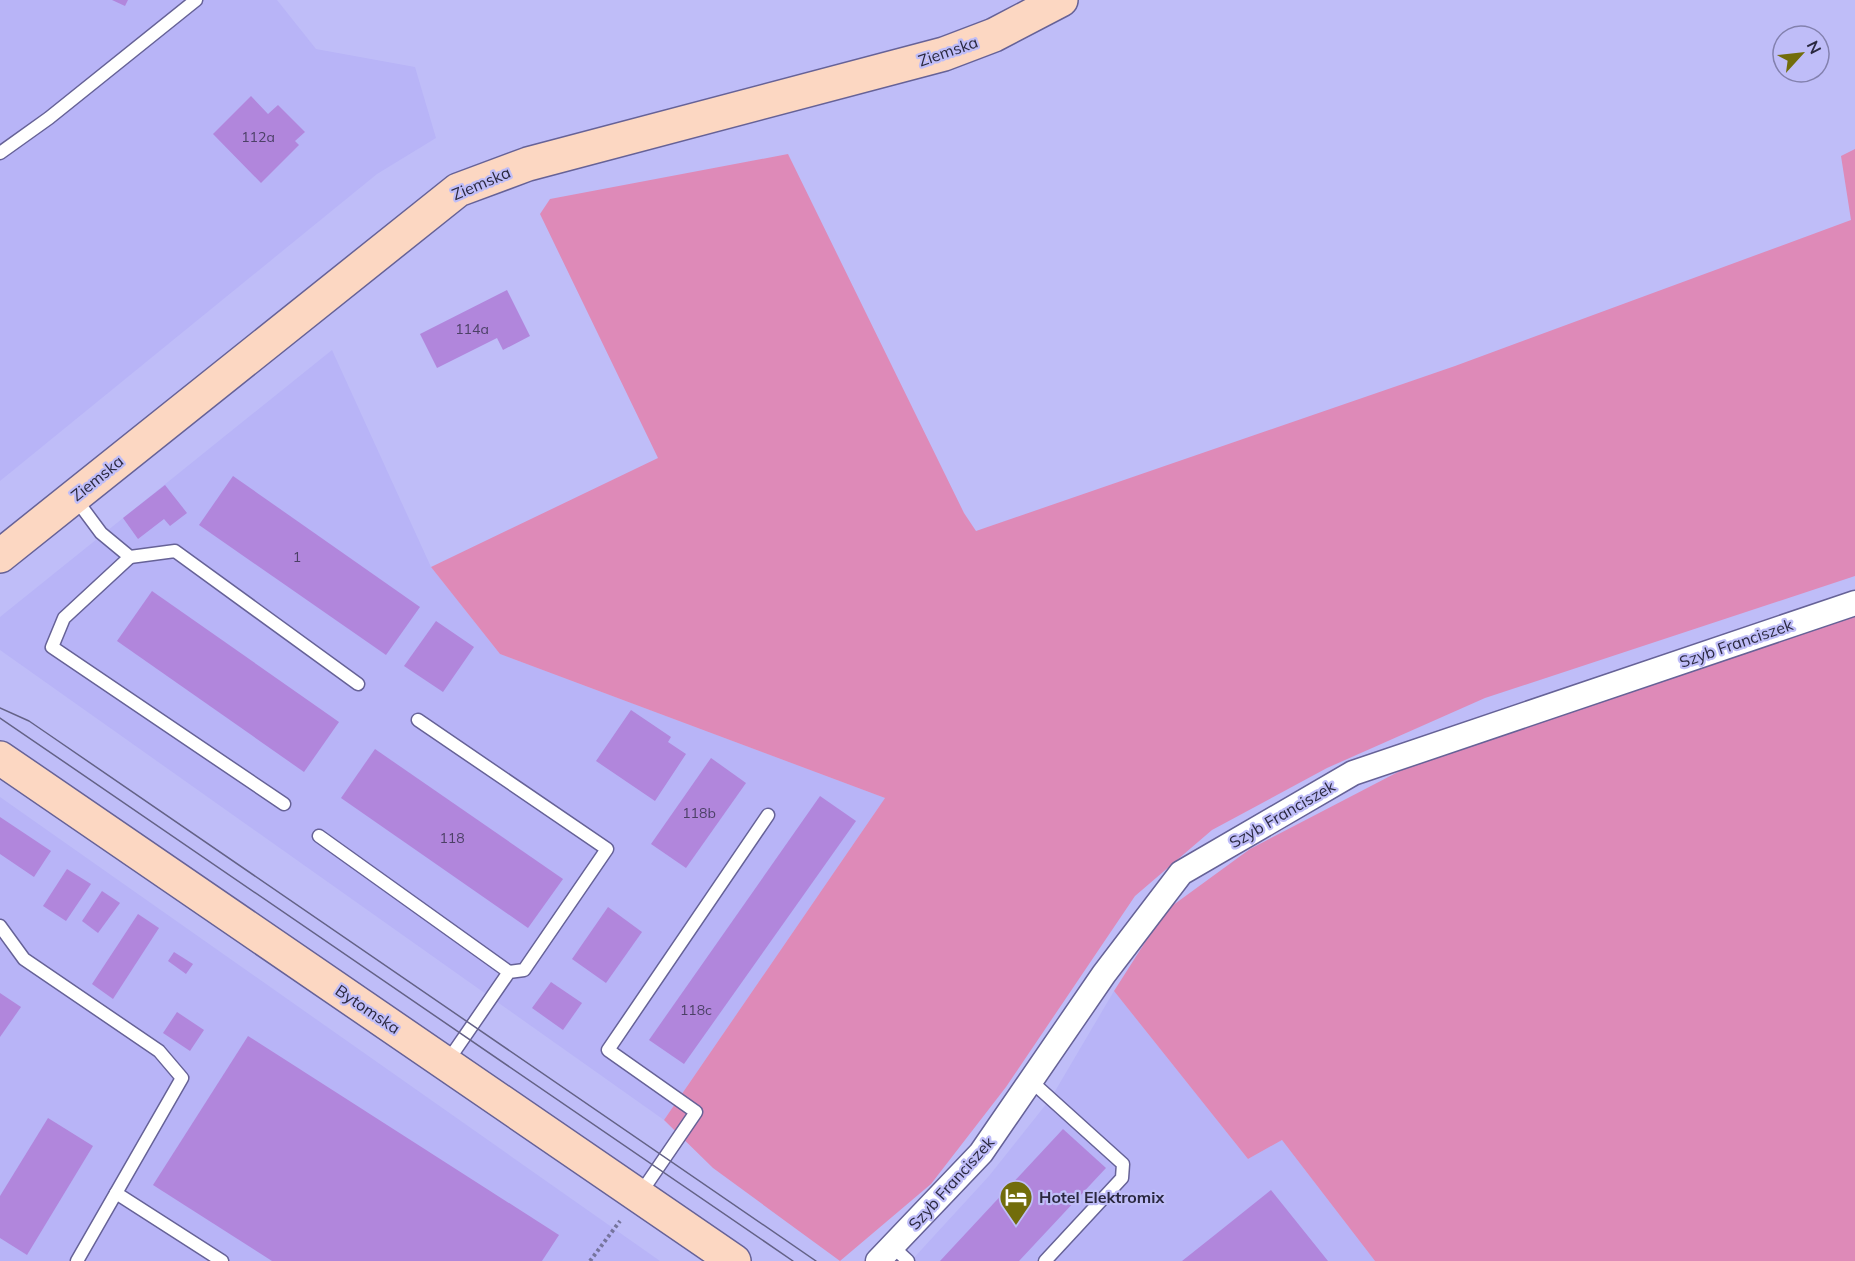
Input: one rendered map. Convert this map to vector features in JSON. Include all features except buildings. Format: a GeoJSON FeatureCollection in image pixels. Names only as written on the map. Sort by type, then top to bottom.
{"type":"FeatureCollection","features":[{"type":"Feature","properties":{"kind":"street","name":"Ziemska"},"geometry":{"type":"LineString","coordinates":[[0,556],[458,190],[528,164],[944,54],[994,35],[1062,0]]}},
{"type":"Feature","properties":{"kind":"street","name":"Szyb Franciszek"},"geometry":{"type":"LineString","coordinates":[[893,1256],[981,1153],[1104,974],[1181,873],[1353,773],[1855,603]]}},
{"type":"Feature","properties":{"kind":"street","name":"Bytomska"},"geometry":{"type":"LineString","coordinates":[[5,765],[447,1063],[734,1261]]}},
{"type":"Feature","properties":{"kind":"lane"},"geometry":{"type":"LineString","coordinates":[[0,153],[49,118],[196,0]]}},
{"type":"Feature","properties":{"kind":"lane"},"geometry":{"type":"LineString","coordinates":[[74,497],[101,533],[130,557]]}},
{"type":"Feature","properties":{"kind":"lane"},"geometry":{"type":"LineString","coordinates":[[284,804],[52,647],[64,618],[130,557],[175,551],[358,684]]}},
{"type":"Feature","properties":{"kind":"lane"},"geometry":{"type":"LineString","coordinates":[[319,837],[509,972],[524,970],[607,849],[418,720]]}},
{"type":"Feature","properties":{"kind":"lane"},"geometry":{"type":"LineString","coordinates":[[640,1196],[696,1112],[608,1050],[768,815]]}},
{"type":"Feature","properties":{"kind":"lane"},"geometry":{"type":"LineString","coordinates":[[0,926],[24,959],[159,1051],[182,1078],[76,1261]]}},
{"type":"Feature","properties":{"kind":"lane"},"geometry":{"type":"LineString","coordinates":[[447,1063],[509,972]]}},
{"type":"Feature","properties":{"kind":"lane"},"geometry":{"type":"LineString","coordinates":[[1031,1081],[1123,1164],[1122,1179],[1045,1261]]}},
{"type":"Feature","properties":{"kind":"lane"},"geometry":{"type":"LineString","coordinates":[[116,1193],[222,1261]]}},
{"type":"Feature","properties":{"kind":"path"},"geometry":{"type":"LineString","coordinates":[[590,1261],[640,1196]]}},
{"type":"Feature","properties":{"kind":"shaded area"},"geometry":{"type":"Polygon","coordinates":[[[0,0],[277,0],[316,49],[415,67],[436,138],[377,174],[0,481],[0,0]]]}},
{"type":"Feature","properties":{"kind":"shaded area"},"geometry":{"type":"Polygon","coordinates":[[[1855,149],[1855,576],[1485,698],[1327,768],[1212,830],[1135,896],[1006,1087],[931,1184],[840,1261],[713,1168],[664,1120],[885,798],[500,654],[431,567],[658,458],[540,214],[550,199],[788,154],[964,513],[976,531],[1455,366],[1851,220],[1841,156],[1855,149]]]}},
{"type":"Feature","properties":{"kind":"shaded area"},"geometry":{"type":"Polygon","coordinates":[[[332,350],[431,567],[500,654],[885,798],[664,1120],[0,650],[0,617],[332,350]]]}},
{"type":"Feature","properties":{"kind":"shaded area"},"geometry":{"type":"Polygon","coordinates":[[[1855,616],[1855,1261],[1375,1261],[1282,1140],[1248,1159],[1114,991],[1165,911],[1250,849],[1421,760],[1855,616]]]}},
{"type":"Feature","properties":{"kind":"shaded area"},"geometry":{"type":"Polygon","coordinates":[[[0,797],[660,1261],[0,1261],[0,797]]]}},
{"type":"Feature","properties":{"kind":"shaded area"},"geometry":{"type":"Polygon","coordinates":[[[1114,991],[1248,1159],[1282,1140],[1375,1261],[911,1261],[989,1176],[1051,1098],[1114,991]]]}},
{"type":"Feature","properties":{"kind":"tram line"},"geometry":{"type":"LineString","coordinates":[[0,708],[29,721],[816,1261]]}},
{"type":"Feature","properties":{"kind":"tram line"},"geometry":{"type":"LineString","coordinates":[[0,718],[793,1261]]}},
{"type":"Feature","properties":{"kind":"place","name":"Hotel Elektromix"},"geometry":{"type":"Point","coordinates":[1016,1226]}}]}
